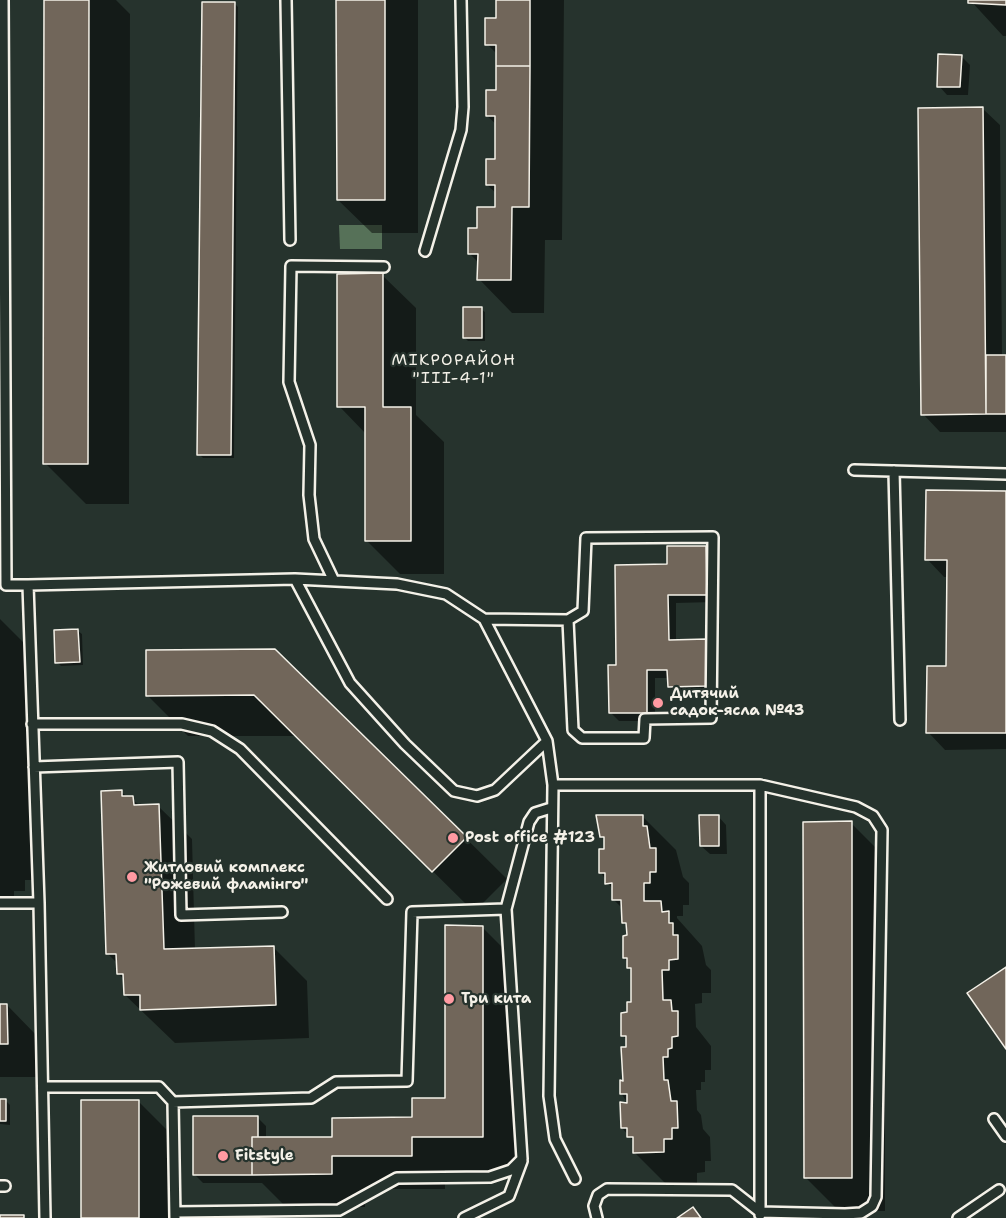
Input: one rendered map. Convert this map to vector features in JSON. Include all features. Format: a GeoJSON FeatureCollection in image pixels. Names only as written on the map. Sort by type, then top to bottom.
{"type":"FeatureCollection","features":[{"type":"Feature","properties":{"kind":"lane"},"geometry":{"type":"LineString","coordinates":[[3,0],[3,585],[296,579],[334,581],[429,589],[446,594],[484,619],[547,741],[553,785],[549,1096],[555,1139],[575,1179]]}},
{"type":"Feature","properties":{"kind":"lane"},"geometry":{"type":"LineString","coordinates":[[286,0],[290,240]]}},
{"type":"Feature","properties":{"kind":"lane"},"geometry":{"type":"LineString","coordinates":[[425,251],[461,130],[464,107],[461,0]]}},
{"type":"Feature","properties":{"kind":"lane"},"geometry":{"type":"LineString","coordinates":[[334,581],[314,539],[309,495],[310,445],[289,382],[291,266],[384,267]]}},
{"type":"Feature","properties":{"kind":"lane"},"geometry":{"type":"LineString","coordinates":[[854,470],[1006,474]]}},
{"type":"Feature","properties":{"kind":"lane"},"geometry":{"type":"LineString","coordinates":[[894,471],[900,720]]}},
{"type":"Feature","properties":{"kind":"lane"},"geometry":{"type":"LineString","coordinates":[[484,619],[568,620],[583,611],[585,538],[713,537],[711,718],[645,719],[644,738],[582,738],[573,730],[568,620]]}},
{"type":"Feature","properties":{"kind":"lane"},"geometry":{"type":"LineString","coordinates":[[296,579],[350,683],[405,744],[454,791],[477,796],[495,790],[547,741]]}},
{"type":"Feature","properties":{"kind":"lane"},"geometry":{"type":"LineString","coordinates":[[28,585],[39,903],[45,1218]]}},
{"type":"Feature","properties":{"kind":"lane"},"geometry":{"type":"LineString","coordinates":[[32,724],[182,724],[212,731],[240,749],[387,898]]}},
{"type":"Feature","properties":{"kind":"lane"},"geometry":{"type":"LineString","coordinates":[[34,767],[178,762],[181,915],[282,912]]}},
{"type":"Feature","properties":{"kind":"lane"},"geometry":{"type":"LineString","coordinates":[[553,785],[760,785],[856,807],[873,816],[882,830],[876,1197],[872,1206],[862,1215],[760,1215],[732,1190],[607,1189],[598,1195],[594,1206],[597,1218]]}},
{"type":"Feature","properties":{"kind":"lane"},"geometry":{"type":"LineString","coordinates":[[760,785],[760,1215]]}},
{"type":"Feature","properties":{"kind":"lane"},"geometry":{"type":"LineString","coordinates":[[464,1218],[508,1196],[522,1160],[506,909],[529,822],[536,813],[551,808]]}},
{"type":"Feature","properties":{"kind":"lane"},"geometry":{"type":"LineString","coordinates":[[0,903],[39,903]]}},
{"type":"Feature","properties":{"kind":"lane"},"geometry":{"type":"LineString","coordinates":[[173,1102],[311,1098],[336,1082],[407,1082],[412,912],[506,909]]}},
{"type":"Feature","properties":{"kind":"lane"},"geometry":{"type":"LineString","coordinates":[[43,1087],[159,1087],[173,1102],[175,1215],[339,1210],[397,1178],[490,1177],[511,1170],[522,1160]]}},
{"type":"Feature","properties":{"kind":"lane"},"geometry":{"type":"LineString","coordinates":[[994,1119],[1006,1136]]}},
{"type":"Feature","properties":{"kind":"lane"},"geometry":{"type":"LineString","coordinates":[[958,1218],[999,1190]]}},
{"type":"Feature","properties":{"kind":"green space"},"geometry":{"type":"Polygon","coordinates":[[[339,225],[382,225],[382,249],[340,249],[339,225]]]}},
{"type":"Feature","properties":{"kind":"building"},"geometry":{"type":"Polygon","coordinates":[[[44,0],[89,0],[88,464],[43,464],[44,0]]]}},
{"type":"Feature","properties":{"kind":"building"},"geometry":{"type":"Polygon","coordinates":[[[336,0],[385,0],[385,200],[337,200],[336,0]]]}},
{"type":"Feature","properties":{"kind":"building"},"geometry":{"type":"Polygon","coordinates":[[[496,0],[530,0],[530,66],[496,66],[496,45],[485,45],[485,18],[496,18],[496,0]]]}},
{"type":"Feature","properties":{"kind":"building"},"geometry":{"type":"Polygon","coordinates":[[[968,0],[1006,0],[1006,5],[968,3],[968,0]]]}},
{"type":"Feature","properties":{"kind":"building"},"geometry":{"type":"Polygon","coordinates":[[[202,2],[235,2],[231,455],[197,455],[202,2]]]}},
{"type":"Feature","properties":{"kind":"building"},"geometry":{"type":"Polygon","coordinates":[[[938,54],[962,55],[960,87],[937,87],[938,54]]]}},
{"type":"Feature","properties":{"kind":"building"},"geometry":{"type":"Polygon","coordinates":[[[496,66],[530,66],[529,207],[512,207],[511,280],[477,280],[478,254],[468,254],[468,228],[477,228],[477,207],[495,207],[495,185],[486,185],[486,159],[495,159],[495,116],[486,116],[486,90],[496,90],[496,66]]]}},
{"type":"Feature","properties":{"kind":"building"},"geometry":{"type":"Polygon","coordinates":[[[983,107],[986,414],[921,415],[918,108],[983,107]]]}},
{"type":"Feature","properties":{"kind":"building"},"geometry":{"type":"Polygon","coordinates":[[[383,273],[383,407],[411,407],[411,541],[365,541],[365,407],[337,407],[337,274],[383,273]]]}},
{"type":"Feature","properties":{"kind":"building"},"geometry":{"type":"Polygon","coordinates":[[[463,307],[482,307],[482,338],[463,338],[463,307]]]}},
{"type":"Feature","properties":{"kind":"building"},"geometry":{"type":"Polygon","coordinates":[[[986,355],[1006,355],[1006,414],[986,414],[986,355]]]}},
{"type":"Feature","properties":{"kind":"building"},"geometry":{"type":"Polygon","coordinates":[[[926,490],[1006,491],[1006,733],[926,733],[927,666],[946,666],[947,560],[925,560],[926,490]]]}},
{"type":"Feature","properties":{"kind":"building"},"geometry":{"type":"Polygon","coordinates":[[[667,546],[706,546],[707,595],[668,595],[669,640],[707,639],[707,686],[668,687],[667,670],[647,670],[647,713],[609,713],[608,665],[616,665],[615,565],[667,564],[667,546]]]}},
{"type":"Feature","properties":{"kind":"building"},"geometry":{"type":"Polygon","coordinates":[[[78,629],[80,662],[55,663],[54,630],[78,629]]]}},
{"type":"Feature","properties":{"kind":"building"},"geometry":{"type":"Polygon","coordinates":[[[275,649],[467,837],[432,872],[254,695],[146,696],[146,650],[275,649]]]}},
{"type":"Feature","properties":{"kind":"building","name":"Житловий комплекс \"Рожевий фламінго\""},"geometry":{"type":"Polygon","coordinates":[[[122,790],[122,796],[133,796],[134,805],[159,804],[164,949],[274,946],[276,1005],[140,1010],[140,995],[124,995],[123,974],[117,974],[116,954],[106,954],[101,791],[122,790]]]}},
{"type":"Feature","properties":{"kind":"building"},"geometry":{"type":"Polygon","coordinates":[[[596,815],[643,815],[643,826],[647,826],[650,848],[656,848],[656,872],[650,872],[650,883],[644,883],[644,901],[661,901],[662,912],[669,911],[669,923],[673,923],[673,935],[678,935],[678,959],[669,960],[669,970],[662,970],[663,1000],[671,1000],[672,1011],[678,1011],[678,1036],[672,1037],[672,1048],[668,1049],[668,1057],[663,1057],[664,1080],[668,1080],[671,1101],[677,1101],[678,1128],[672,1128],[672,1139],[664,1139],[664,1152],[633,1153],[633,1137],[627,1137],[627,1128],[621,1128],[620,1102],[627,1103],[627,1094],[620,1094],[620,1080],[623,1081],[621,1047],[626,1047],[626,1036],[621,1036],[621,1013],[627,1012],[627,1002],[631,1002],[631,968],[627,968],[627,958],[623,958],[623,936],[627,935],[626,923],[622,923],[621,900],[612,900],[612,883],[605,884],[605,873],[599,873],[599,849],[604,849],[604,837],[600,837],[596,815]]]}},
{"type":"Feature","properties":{"kind":"building"},"geometry":{"type":"Polygon","coordinates":[[[699,815],[719,815],[719,846],[700,846],[699,815]]]}},
{"type":"Feature","properties":{"kind":"building"},"geometry":{"type":"Polygon","coordinates":[[[852,821],[852,1178],[804,1178],[803,822],[852,821]]]}},
{"type":"Feature","properties":{"kind":"building"},"geometry":{"type":"Polygon","coordinates":[[[445,925],[483,926],[483,1137],[412,1137],[412,1156],[332,1156],[332,1174],[252,1175],[252,1137],[332,1137],[332,1118],[412,1117],[412,1098],[445,1098],[445,925]]]}},
{"type":"Feature","properties":{"kind":"building"},"geometry":{"type":"Polygon","coordinates":[[[1006,967],[1006,1049],[967,993],[1006,967]]]}},
{"type":"Feature","properties":{"kind":"building"},"geometry":{"type":"Polygon","coordinates":[[[0,1004],[7,1004],[8,1044],[0,1044],[0,1004]]]}},
{"type":"Feature","properties":{"kind":"building"},"geometry":{"type":"Polygon","coordinates":[[[0,1099],[6,1099],[6,1121],[0,1121],[0,1099]]]}},
{"type":"Feature","properties":{"kind":"building"},"geometry":{"type":"Polygon","coordinates":[[[81,1100],[139,1100],[139,1218],[81,1218],[81,1100]]]}},
{"type":"Feature","properties":{"kind":"building","name":"Fitstyle"},"geometry":{"type":"Polygon","coordinates":[[[193,1116],[258,1116],[258,1137],[252,1137],[252,1175],[193,1175],[193,1116]]]}},
{"type":"Feature","properties":{"kind":"building"},"geometry":{"type":"Polygon","coordinates":[[[693,1207],[701,1218],[677,1218],[693,1207]]]}},
{"type":"Feature","properties":{"kind":"building"},"geometry":{"type":"Polygon","coordinates":[[[0,1215],[24,1215],[24,1218],[0,1218],[0,1215]]]}},
{"type":"Feature","properties":{"kind":"place","name":"Дитячий садок-ясла №43"},"geometry":{"type":"Point","coordinates":[658,703]}},
{"type":"Feature","properties":{"kind":"place","name":"Post office #123"},"geometry":{"type":"Point","coordinates":[453,838]}},
{"type":"Feature","properties":{"kind":"place","name":"Житловий комплекс \"Рожевий фламінго\""},"geometry":{"type":"Point","coordinates":[132,877]}},
{"type":"Feature","properties":{"kind":"place","name":"Три кита"},"geometry":{"type":"Point","coordinates":[449,999]}},
{"type":"Feature","properties":{"kind":"place","name":"Fitstyle"},"geometry":{"type":"Point","coordinates":[223,1156]}},
{"type":"Feature","properties":{"kind":"district","name":"МІКРОРАЙОН \"ІІІ-4-1\""},"geometry":{"type":"Point","coordinates":[454,370]}}]}
